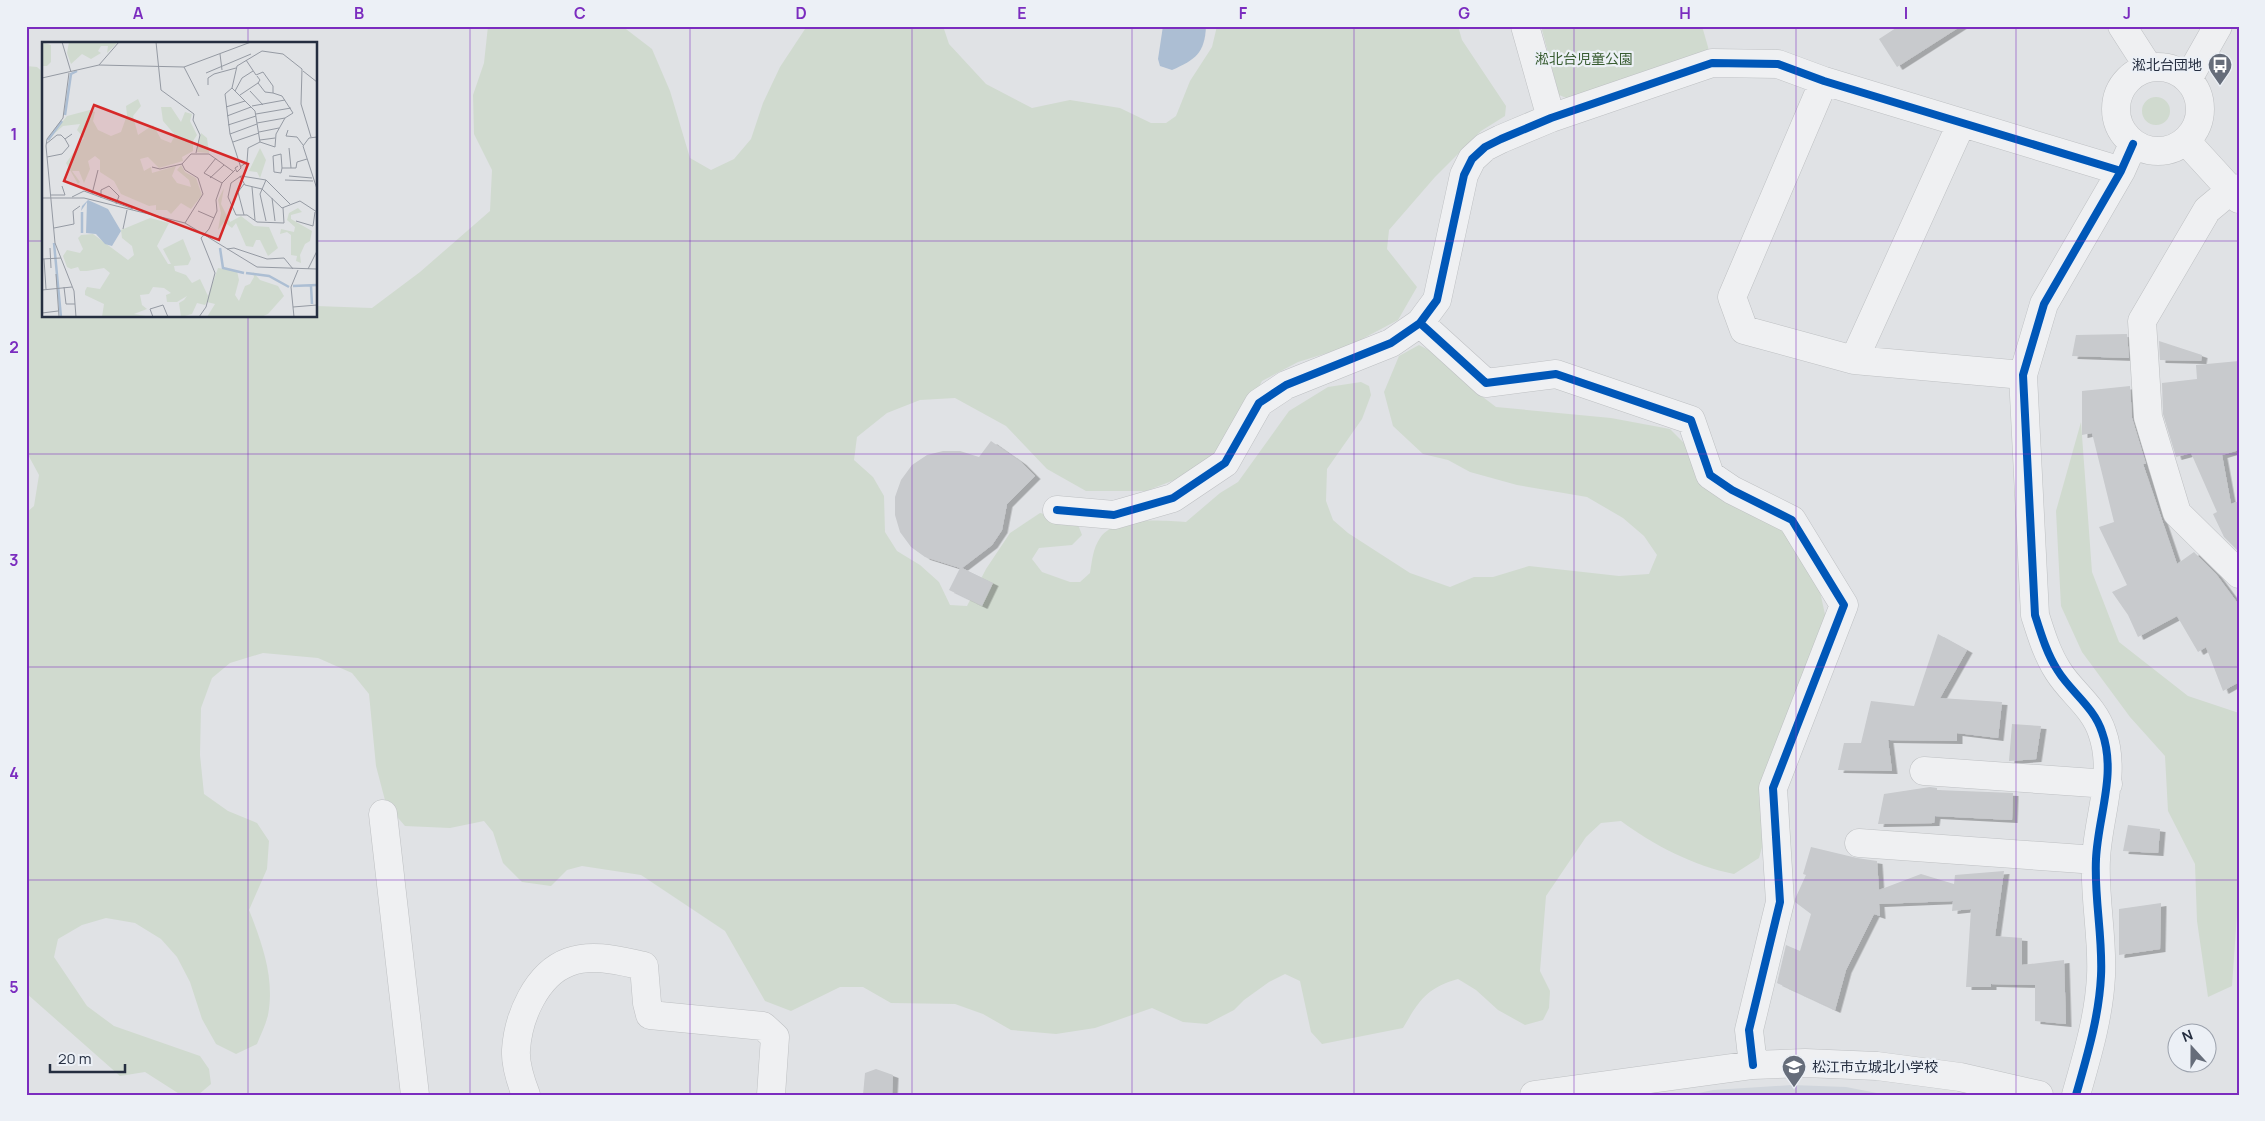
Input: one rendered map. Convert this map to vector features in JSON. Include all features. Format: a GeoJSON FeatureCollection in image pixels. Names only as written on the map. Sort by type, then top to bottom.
{"type":"FeatureCollection","features":[{"type":"Feature","properties":{"kind":"street"},"geometry":{"type":"LineString","coordinates":[[1525,26],[1551,118]]}},
{"type":"Feature","properties":{"kind":"street"},"geometry":{"type":"LineString","coordinates":[[2122,26],[2149,68]]}},
{"type":"Feature","properties":{"kind":"street"},"geometry":{"type":"LineString","coordinates":[[2188,79],[2218,26]]}},
{"type":"Feature","properties":{"kind":"street"},"geometry":{"type":"LineString","coordinates":[[1057,510],[1114,515],[1173,498],[1225,463],[1258,403],[1286,385],[1391,343],[1420,323],[1437,300],[1464,175],[1472,160],[1493,143],[1551,118],[1712,63],[1778,64],[1824,81],[1961,124],[2121,171]]}},
{"type":"Feature","properties":{"kind":"street"},"geometry":{"type":"LineString","coordinates":[[2149,68],[2170,69],[2188,79],[2196,90],[2200,103],[2200,117],[2195,130],[2186,141],[2174,148],[2160,152],[2146,150],[2133,144],[2124,134],[2117,121],[2118,94],[2126,82],[2136,73],[2149,68]]}},
{"type":"Feature","properties":{"kind":"street"},"geometry":{"type":"LineString","coordinates":[[1824,81],[1732,297],[1744,330],[1854,360],[2023,374]]}},
{"type":"Feature","properties":{"kind":"street"},"geometry":{"type":"LineString","coordinates":[[1854,360],[1961,124]]}},
{"type":"Feature","properties":{"kind":"street"},"geometry":{"type":"LineString","coordinates":[[2186,141],[2236,192],[2207,210],[2142,320],[2148,416],[2177,513],[2239,574]]}},
{"type":"Feature","properties":{"kind":"street"},"geometry":{"type":"LineString","coordinates":[[2076,1095],[2095,1026],[2101,976],[2096,860],[2099,828],[2108,784],[2108,755],[2102,731],[2092,711],[2058,671],[2034,615],[2023,374],[2044,304],[2121,171],[2133,144]]}},
{"type":"Feature","properties":{"kind":"street"},"geometry":{"type":"LineString","coordinates":[[1420,323],[1486,383],[1556,374],[1691,420],[1710,475],[1732,490],[1792,520],[1844,605],[1773,788],[1780,902],[1749,1030],[1753,1065]]}},
{"type":"Feature","properties":{"kind":"street"},"geometry":{"type":"LineString","coordinates":[[1924,770],[2108,784]]}},
{"type":"Feature","properties":{"kind":"street"},"geometry":{"type":"LineString","coordinates":[[383,814],[415,1095]]}},
{"type":"Feature","properties":{"kind":"street"},"geometry":{"type":"LineString","coordinates":[[1859,843],[2096,860]]}},
{"type":"Feature","properties":{"kind":"street"},"geometry":{"type":"LineString","coordinates":[[526,1095],[521,1082],[516,1051],[525,1008],[554,970],[569,962],[594,957],[644,966],[647,1003],[650,1015],[762,1026],[774,1037],[771,1095]]}},
{"type":"Feature","properties":{"kind":"street"},"geometry":{"type":"LineString","coordinates":[[1534,1095],[1753,1065],[1806,1063],[1877,1066],[1960,1077],[2039,1095]]}},
{"type":"Feature","properties":{"kind":"shaded area","name":"松江市立城北小学校"},"geometry":{"type":"Polygon","coordinates":[[[1792,1085],[1846,1087],[1887,1095],[1689,1095],[1713,1090],[1792,1085]]]}},
{"type":"Feature","properties":{"kind":"green space"},"geometry":{"type":"Polygon","coordinates":[[[488,26],[622,26],[652,49],[670,91],[690,158],[711,170],[734,159],[751,139],[763,103],[780,67],[807,26],[943,26],[949,44],[986,84],[1032,108],[1070,100],[1120,108],[1151,123],[1166,123],[1176,116],[1190,81],[1212,47],[1217,26],[1458,26],[1462,40],[1506,106],[1505,116],[1481,131],[1435,177],[1389,230],[1387,249],[1417,287],[1398,320],[1347,347],[1298,362],[1262,381],[1237,430],[1208,467],[1146,491],[1086,491],[1047,469],[1006,426],[955,398],[920,400],[887,413],[857,437],[854,460],[873,477],[884,496],[885,532],[897,551],[920,565],[939,582],[950,605],[967,606],[986,569],[1010,533],[1040,513],[1077,522],[1082,535],[1072,545],[1039,548],[1032,559],[1042,572],[1070,582],[1080,582],[1090,573],[1096,546],[1100,538],[1107,531],[1117,526],[1140,521],[1186,522],[1220,493],[1238,482],[1289,411],[1328,387],[1361,382],[1369,386],[1371,395],[1362,419],[1327,469],[1326,501],[1333,520],[1348,533],[1410,573],[1450,587],[1474,577],[1493,577],[1529,566],[1619,576],[1649,574],[1657,555],[1644,536],[1623,518],[1587,497],[1517,485],[1470,472],[1448,460],[1423,454],[1393,426],[1384,392],[1399,356],[1419,345],[1442,357],[1475,391],[1496,407],[1611,418],[1670,429],[1694,453],[1773,520],[1795,545],[1819,587],[1826,619],[1759,858],[1734,874],[1704,866],[1674,854],[1621,821],[1601,823],[1586,837],[1546,896],[1540,971],[1550,991],[1549,1008],[1543,1020],[1525,1025],[1498,1010],[1476,990],[1458,979],[1438,987],[1424,997],[1403,1028],[1322,1044],[1311,1032],[1300,981],[1285,974],[1269,982],[1244,1000],[1234,1010],[1207,1024],[1183,1022],[1152,1008],[1095,1028],[1056,1034],[1011,1030],[983,1014],[955,1004],[891,1003],[863,987],[840,987],[791,1011],[765,1001],[725,931],[641,875],[582,866],[567,870],[551,886],[522,882],[503,863],[493,832],[484,821],[450,828],[405,826],[386,804],[376,766],[369,694],[352,673],[318,658],[263,653],[230,663],[212,678],[201,708],[200,755],[204,794],[228,811],[257,823],[269,841],[267,869],[249,910],[263,948],[268,974],[270,1001],[266,1022],[257,1044],[236,1054],[216,1044],[202,1019],[190,982],[177,957],[161,939],[135,923],[106,918],[82,925],[58,939],[54,957],[87,1006],[114,1026],[200,1056],[209,1069],[211,1084],[198,1095],[181,1095],[145,1072],[120,1076],[26,993],[26,513],[34,506],[39,475],[26,451],[26,66],[37,67],[42,71],[42,318],[318,318],[318,306],[372,308],[420,272],[490,211],[492,170],[474,134],[473,95],[484,63],[488,26]]]}},
{"type":"Feature","properties":{"kind":"green space","name":"淞北台児童公園"},"geometry":{"type":"Polygon","coordinates":[[[1541,26],[1702,26],[1710,54],[1569,99],[1559,95],[1541,26]]]}},
{"type":"Feature","properties":{"kind":"green space"},"geometry":{"type":"Polygon","coordinates":[[[2156,97],[2166,101],[2170,111],[2166,121],[2156,125],[2146,121],[2142,111],[2146,101],[2156,97]]]}},
{"type":"Feature","properties":{"kind":"green space"},"geometry":{"type":"Polygon","coordinates":[[[2081,422],[2092,572],[2119,642],[2188,696],[2239,713],[2239,886],[2232,986],[2208,997],[2197,921],[2195,864],[2168,811],[2165,756],[2130,717],[2082,652],[2061,606],[2056,511],[2081,422]]]}},
{"type":"Feature","properties":{"kind":"water"},"geometry":{"type":"Polygon","coordinates":[[[1163,26],[1206,26],[1204,43],[1201,49],[1193,59],[1172,70],[1160,66],[1158,59],[1163,26]]]}},
{"type":"Feature","properties":{"kind":"building"},"geometry":{"type":"Polygon","coordinates":[[[1899,26],[1961,26],[1897,67],[1879,39],[1899,26]]]}},
{"type":"Feature","properties":{"kind":"building"},"geometry":{"type":"Polygon","coordinates":[[[2127,334],[2129,358],[2072,356],[2076,335],[2127,334]]]}},
{"type":"Feature","properties":{"kind":"building"},"geometry":{"type":"Polygon","coordinates":[[[2159,341],[2202,355],[2201,361],[2160,360],[2159,341]]]}},
{"type":"Feature","properties":{"kind":"building"},"geometry":{"type":"Polygon","coordinates":[[[2239,361],[2239,450],[2222,455],[2231,504],[2239,501],[2239,552],[2224,537],[2213,514],[2217,512],[2191,453],[2176,457],[2163,414],[2162,383],[2197,379],[2196,365],[2239,361]]]}},
{"type":"Feature","properties":{"kind":"building"},"geometry":{"type":"Polygon","coordinates":[[[2130,386],[2132,418],[2146,464],[2143,464],[2177,564],[2194,552],[2216,574],[2239,605],[2239,682],[2223,691],[2206,647],[2198,652],[2177,616],[2138,637],[2128,615],[2112,592],[2127,585],[2099,527],[2114,522],[2092,433],[2082,435],[2082,391],[2130,386]]]}},
{"type":"Feature","properties":{"kind":"building"},"geometry":{"type":"Polygon","coordinates":[[[991,441],[1021,462],[1035,476],[1007,504],[1002,530],[992,545],[962,568],[993,583],[982,606],[949,590],[960,568],[925,557],[911,547],[900,532],[895,515],[895,497],[901,480],[912,465],[927,455],[943,451],[960,451],[979,457],[991,441]]]}},
{"type":"Feature","properties":{"kind":"building"},"geometry":{"type":"Polygon","coordinates":[[[1938,634],[1967,650],[1940,698],[2002,702],[1998,738],[1957,733],[1957,741],[1888,740],[1892,771],[1838,770],[1844,743],[1861,743],[1871,701],[1914,706],[1938,634]]]}},
{"type":"Feature","properties":{"kind":"building"},"geometry":{"type":"Polygon","coordinates":[[[2012,724],[2041,726],[2036,759],[2009,761],[2012,724]]]}},
{"type":"Feature","properties":{"kind":"building"},"geometry":{"type":"Polygon","coordinates":[[[1930,787],[1937,788],[1937,790],[2013,793],[2012,820],[1935,816],[1934,823],[1878,824],[1884,794],[1930,787]]]}},
{"type":"Feature","properties":{"kind":"building"},"geometry":{"type":"Polygon","coordinates":[[[2128,825],[2160,829],[2158,853],[2123,851],[2128,825]]]}},
{"type":"Feature","properties":{"kind":"building"},"geometry":{"type":"Polygon","coordinates":[[[1811,847],[1877,861],[1879,890],[1921,874],[1954,884],[1955,875],[2004,871],[1995,936],[2022,938],[2022,965],[2064,960],[2066,1024],[2035,1021],[2035,985],[1991,984],[1991,987],[1966,987],[1971,909],[1952,911],[1953,901],[1879,904],[1880,916],[1874,914],[1846,970],[1835,1010],[1777,983],[1786,945],[1800,951],[1811,914],[1795,902],[1795,899],[1806,875],[1803,874],[1811,847]]]}},
{"type":"Feature","properties":{"kind":"building"},"geometry":{"type":"Polygon","coordinates":[[[2161,903],[2160,949],[2119,955],[2119,909],[2161,903]]]}},
{"type":"Feature","properties":{"kind":"building"},"geometry":{"type":"Polygon","coordinates":[[[876,1069],[893,1075],[892,1095],[863,1095],[865,1073],[876,1069]]]}},
{"type":"Feature","properties":{"kind":"cycle path"},"geometry":{"type":"LineString","coordinates":[[1057,510],[1114,515],[1173,498],[1225,463],[1259,403],[1286,385],[1391,343],[1420,323],[1437,300],[1464,175],[1472,159],[1485,147],[1551,118],[1712,63],[1778,64],[1824,81],[2121,171]]}},
{"type":"Feature","properties":{"kind":"cycle path"},"geometry":{"type":"LineString","coordinates":[[2076,1095],[2092,1036],[2100,991],[2101,947],[2096,888],[2096,859],[2108,764],[2106,748],[2098,723],[2088,707],[2063,679],[2054,664],[2035,615],[2023,375],[2044,304],[2121,171],[2133,144]]}},
{"type":"Feature","properties":{"kind":"cycle path"},"geometry":{"type":"LineString","coordinates":[[1420,323],[1486,383],[1556,374],[1691,420],[1710,475],[1732,490],[1792,520],[1844,605],[1773,788],[1780,902],[1749,1030],[1753,1065]]}},
{"type":"Feature","properties":{"kind":"place","name":"淞北台団地"},"geometry":{"type":"Point","coordinates":[2220,86]}},
{"type":"Feature","properties":{"kind":"place","name":"松江市立城北小学校"},"geometry":{"type":"Point","coordinates":[1794,1088]}}]}
